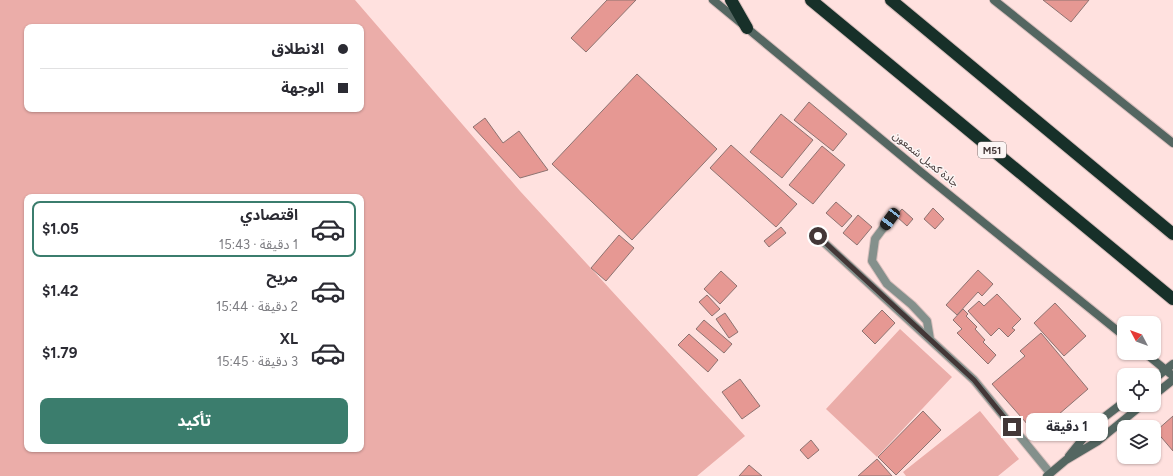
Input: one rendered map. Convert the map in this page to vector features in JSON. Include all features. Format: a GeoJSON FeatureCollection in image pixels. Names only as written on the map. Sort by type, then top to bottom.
{"type":"FeatureCollection","features":[{"type":"Feature","properties":{"kind":"highway"},"geometry":{"type":"LineString","coordinates":[[731,0],[747,28]]}},
{"type":"Feature","properties":{"kind":"highway","name":"M51"},"geometry":{"type":"LineString","coordinates":[[811,0],[1173,300]]}},
{"type":"Feature","properties":{"kind":"highway"},"geometry":{"type":"LineString","coordinates":[[891,0],[1173,234]]}},
{"type":"Feature","properties":{"kind":"main road","name":"جادة كميل شمعون"},"geometry":{"type":"LineString","coordinates":[[712,0],[1117,330]]}},
{"type":"Feature","properties":{"kind":"main road"},"geometry":{"type":"LineString","coordinates":[[994,0],[1173,143]]}},
{"type":"Feature","properties":{"kind":"main road"},"geometry":{"type":"LineString","coordinates":[[1154,360],[1173,376]]}},
{"type":"Feature","properties":{"kind":"main road"},"geometry":{"type":"LineString","coordinates":[[1161,374],[1173,364]]}},
{"type":"Feature","properties":{"kind":"main road"},"geometry":{"type":"LineString","coordinates":[[1161,389],[1173,380]]}},
{"type":"Feature","properties":{"kind":"main road"},"geometry":{"type":"LineString","coordinates":[[1066,460],[1094,425],[1117,407]]}},
{"type":"Feature","properties":{"kind":"main road"},"geometry":{"type":"LineString","coordinates":[[1048,474],[1066,460],[1098,441],[1133,412]]}},
{"type":"Feature","properties":{"kind":"lane"},"geometry":{"type":"LineString","coordinates":[[890,219],[875,239],[872,261],[887,284],[912,305],[927,321],[930,339]]}},
{"type":"Feature","properties":{"kind":"lane"},"geometry":{"type":"LineString","coordinates":[[818,236],[974,380],[1048,474]]}},
{"type":"Feature","properties":{"kind":"shaded area"},"geometry":{"type":"Polygon","coordinates":[[[0,0],[355,0],[520,191],[745,436],[697,476],[0,476],[0,0]]]}},
{"type":"Feature","properties":{"kind":"shaded area"},"geometry":{"type":"Polygon","coordinates":[[[900,329],[952,377],[877,457],[826,409],[900,329]]]}},
{"type":"Feature","properties":{"kind":"shaded area"},"geometry":{"type":"Polygon","coordinates":[[[980,411],[1019,459],[998,476],[906,476],[903,472],[980,411]]]}},
{"type":"Feature","properties":{"kind":"building"},"geometry":{"type":"Polygon","coordinates":[[[607,0],[636,0],[586,52],[571,38],[607,0]]]}},
{"type":"Feature","properties":{"kind":"building"},"geometry":{"type":"Polygon","coordinates":[[[1043,0],[1089,0],[1071,22],[1043,0]]]}},
{"type":"Feature","properties":{"kind":"building"},"geometry":{"type":"Polygon","coordinates":[[[637,74],[717,149],[632,240],[552,164],[637,74]]]}},
{"type":"Feature","properties":{"kind":"building"},"geometry":{"type":"Polygon","coordinates":[[[809,102],[847,134],[833,151],[794,120],[809,102]]]}},
{"type":"Feature","properties":{"kind":"building"},"geometry":{"type":"Polygon","coordinates":[[[781,114],[813,140],[782,178],[750,152],[781,114]]]}},
{"type":"Feature","properties":{"kind":"building"},"geometry":{"type":"Polygon","coordinates":[[[485,118],[503,143],[519,131],[548,170],[520,178],[473,127],[485,118]]]}},
{"type":"Feature","properties":{"kind":"building"},"geometry":{"type":"Polygon","coordinates":[[[731,145],[797,204],[776,227],[710,168],[731,145]]]}},
{"type":"Feature","properties":{"kind":"building"},"geometry":{"type":"Polygon","coordinates":[[[822,146],[845,165],[813,204],[789,185],[822,146]]]}},
{"type":"Feature","properties":{"kind":"building"},"geometry":{"type":"Polygon","coordinates":[[[836,202],[852,216],[842,227],[826,213],[836,202]]]}},
{"type":"Feature","properties":{"kind":"building"},"geometry":{"type":"Polygon","coordinates":[[[933,208],[944,219],[935,229],[924,219],[933,208]]]}},
{"type":"Feature","properties":{"kind":"building"},"geometry":{"type":"Polygon","coordinates":[[[902,209],[913,219],[907,226],[896,216],[902,209]]]}},
{"type":"Feature","properties":{"kind":"building"},"geometry":{"type":"Polygon","coordinates":[[[858,215],[872,227],[857,245],[843,233],[858,215]]]}},
{"type":"Feature","properties":{"kind":"building"},"geometry":{"type":"Polygon","coordinates":[[[781,227],[786,233],[769,247],[764,241],[781,227]]]}},
{"type":"Feature","properties":{"kind":"building"},"geometry":{"type":"Polygon","coordinates":[[[619,235],[634,248],[606,281],[591,268],[619,235]]]}},
{"type":"Feature","properties":{"kind":"building"},"geometry":{"type":"Polygon","coordinates":[[[978,270],[993,284],[982,296],[978,292],[957,315],[946,305],[978,270]]]}},
{"type":"Feature","properties":{"kind":"building"},"geometry":{"type":"Polygon","coordinates":[[[721,271],[737,286],[720,304],[704,289],[721,271]]]}},
{"type":"Feature","properties":{"kind":"building"},"geometry":{"type":"Polygon","coordinates":[[[997,294],[1021,319],[1012,328],[1015,330],[1008,337],[999,328],[991,336],[968,311],[979,301],[984,306],[997,294]]]}},
{"type":"Feature","properties":{"kind":"building"},"geometry":{"type":"Polygon","coordinates":[[[707,295],[720,309],[712,316],[699,302],[707,295]]]}},
{"type":"Feature","properties":{"kind":"building"},"geometry":{"type":"Polygon","coordinates":[[[1055,303],[1086,336],[1064,356],[1034,323],[1055,303]]]}},
{"type":"Feature","properties":{"kind":"building"},"geometry":{"type":"Polygon","coordinates":[[[963,309],[968,314],[966,316],[977,327],[975,329],[985,340],[983,342],[996,355],[988,364],[957,333],[962,329],[953,320],[963,309]]]}},
{"type":"Feature","properties":{"kind":"building"},"geometry":{"type":"Polygon","coordinates":[[[882,310],[895,323],[875,344],[862,331],[882,310]]]}},
{"type":"Feature","properties":{"kind":"building"},"geometry":{"type":"Polygon","coordinates":[[[725,313],[738,332],[729,338],[716,319],[725,313]]]}},
{"type":"Feature","properties":{"kind":"building"},"geometry":{"type":"Polygon","coordinates":[[[704,320],[732,344],[724,353],[696,329],[704,320]]]}},
{"type":"Feature","properties":{"kind":"building"},"geometry":{"type":"Polygon","coordinates":[[[1041,333],[1088,389],[1036,434],[992,384],[1025,356],[1020,351],[1041,333]]]}},
{"type":"Feature","properties":{"kind":"building"},"geometry":{"type":"Polygon","coordinates":[[[689,334],[718,360],[708,372],[678,345],[689,334]]]}},
{"type":"Feature","properties":{"kind":"building"},"geometry":{"type":"Polygon","coordinates":[[[740,379],[760,406],[742,419],[722,392],[740,379]]]}},
{"type":"Feature","properties":{"kind":"building"},"geometry":{"type":"Polygon","coordinates":[[[923,411],[941,430],[896,475],[878,457],[923,411]]]}},
{"type":"Feature","properties":{"kind":"building"},"geometry":{"type":"Polygon","coordinates":[[[1173,416],[1173,451],[1161,437],[1161,427],[1173,416]]]}},
{"type":"Feature","properties":{"kind":"building"},"geometry":{"type":"Polygon","coordinates":[[[811,440],[819,450],[808,459],[800,450],[811,440]]]}},
{"type":"Feature","properties":{"kind":"building"},"geometry":{"type":"Polygon","coordinates":[[[877,459],[892,476],[858,476],[877,459]]]}},
{"type":"Feature","properties":{"kind":"building"},"geometry":{"type":"Polygon","coordinates":[[[749,465],[762,476],[739,476],[749,465]]]}},
{"type":"Feature","properties":{"kind":"route"},"geometry":{"type":"LineString","coordinates":[[818,236],[974,380],[1012,427]]}}]}
